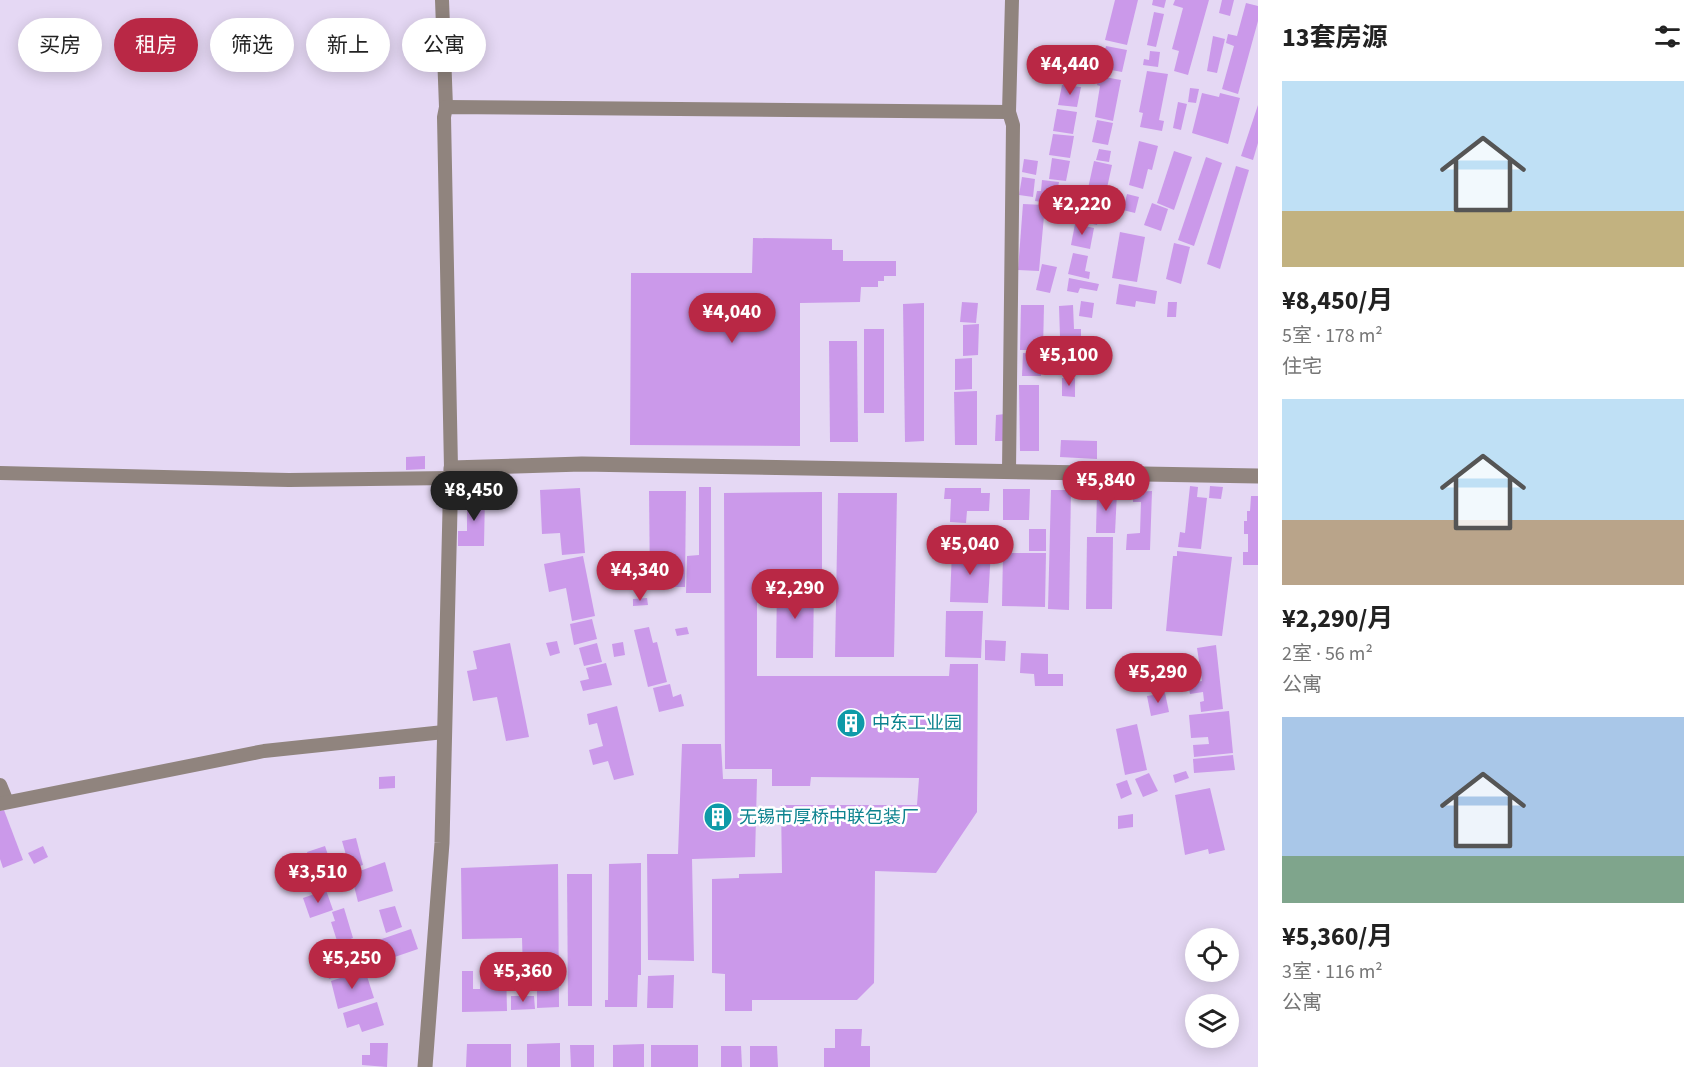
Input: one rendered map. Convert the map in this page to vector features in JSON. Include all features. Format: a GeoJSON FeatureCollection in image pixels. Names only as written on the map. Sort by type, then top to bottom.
{"type":"FeatureCollection","features":[{"type":"Feature","properties":{"kind":"street"},"geometry":{"type":"LineString","coordinates":[[425,1067],[441,854],[451,473],[444,117],[446,107],[442,0]]}},
{"type":"Feature","properties":{"kind":"street"},"geometry":{"type":"LineString","coordinates":[[1009,471],[1013,125],[1009,112],[1012,0]]}},
{"type":"Feature","properties":{"kind":"street"},"geometry":{"type":"LineString","coordinates":[[446,107],[1009,112]]}},
{"type":"Feature","properties":{"kind":"street"},"geometry":{"type":"LineString","coordinates":[[0,473],[289,480],[451,473],[582,464],[1258,476]]}},
{"type":"Feature","properties":{"kind":"street"},"geometry":{"type":"LineString","coordinates":[[0,785],[4,803],[264,751],[444,732]]}},
{"type":"Feature","properties":{"kind":"building"},"geometry":{"type":"Polygon","coordinates":[[[1115,0],[1138,0],[1127,45],[1105,40],[1115,0]]]}},
{"type":"Feature","properties":{"kind":"building"},"geometry":{"type":"Polygon","coordinates":[[[1153,0],[1166,0],[1164,8],[1152,5],[1153,0]]]}},
{"type":"Feature","properties":{"kind":"building"},"geometry":{"type":"Polygon","coordinates":[[[1175,0],[1209,0],[1188,75],[1174,71],[1179,51],[1172,49],[1183,8],[1173,5],[1175,0]]]}},
{"type":"Feature","properties":{"kind":"building"},"geometry":{"type":"Polygon","coordinates":[[[1222,0],[1234,0],[1230,16],[1219,13],[1222,0]]]}},
{"type":"Feature","properties":{"kind":"building"},"geometry":{"type":"Polygon","coordinates":[[[1246,3],[1258,6],[1258,21],[1238,94],[1222,89],[1234,46],[1226,43],[1228,34],[1237,36],[1246,3]]]}},
{"type":"Feature","properties":{"kind":"building"},"geometry":{"type":"Polygon","coordinates":[[[1154,12],[1164,14],[1156,47],[1147,45],[1154,12]]]}},
{"type":"Feature","properties":{"kind":"building"},"geometry":{"type":"Polygon","coordinates":[[[1213,36],[1225,39],[1217,73],[1207,71],[1213,36]]]}},
{"type":"Feature","properties":{"kind":"building"},"geometry":{"type":"Polygon","coordinates":[[[1106,46],[1127,50],[1122,72],[1101,68],[1106,46]]]}},
{"type":"Feature","properties":{"kind":"building"},"geometry":{"type":"Polygon","coordinates":[[[1150,51],[1160,52],[1158,67],[1143,65],[1144,59],[1149,60],[1150,51]]]}},
{"type":"Feature","properties":{"kind":"building"},"geometry":{"type":"Polygon","coordinates":[[[1147,71],[1168,74],[1159,120],[1164,121],[1162,131],[1140,127],[1143,113],[1139,112],[1147,71]]]}},
{"type":"Feature","properties":{"kind":"building"},"geometry":{"type":"Polygon","coordinates":[[[1099,76],[1121,80],[1113,121],[1095,117],[1100,86],[1097,85],[1099,76]]]}},
{"type":"Feature","properties":{"kind":"building"},"geometry":{"type":"Polygon","coordinates":[[[1062,85],[1081,87],[1077,107],[1058,105],[1062,85]]]}},
{"type":"Feature","properties":{"kind":"building"},"geometry":{"type":"Polygon","coordinates":[[[1190,88],[1199,89],[1196,103],[1188,102],[1190,88]]]}},
{"type":"Feature","properties":{"kind":"building"},"geometry":{"type":"Polygon","coordinates":[[[1202,93],[1219,97],[1220,93],[1240,98],[1228,144],[1192,133],[1202,93]]]}},
{"type":"Feature","properties":{"kind":"building"},"geometry":{"type":"Polygon","coordinates":[[[1178,102],[1187,104],[1181,130],[1173,128],[1178,102]]]}},
{"type":"Feature","properties":{"kind":"building"},"geometry":{"type":"Polygon","coordinates":[[[1258,105],[1258,143],[1253,160],[1241,156],[1258,105]]]}},
{"type":"Feature","properties":{"kind":"building"},"geometry":{"type":"Polygon","coordinates":[[[1057,109],[1077,112],[1073,134],[1053,131],[1057,109]]]}},
{"type":"Feature","properties":{"kind":"building"},"geometry":{"type":"Polygon","coordinates":[[[1097,120],[1113,123],[1108,145],[1092,142],[1097,120]]]}},
{"type":"Feature","properties":{"kind":"building"},"geometry":{"type":"Polygon","coordinates":[[[1053,134],[1074,136],[1070,158],[1049,155],[1053,134]]]}},
{"type":"Feature","properties":{"kind":"building"},"geometry":{"type":"Polygon","coordinates":[[[1139,141],[1158,146],[1152,170],[1148,169],[1143,189],[1129,185],[1139,141]]]}},
{"type":"Feature","properties":{"kind":"building"},"geometry":{"type":"Polygon","coordinates":[[[1099,149],[1111,151],[1109,162],[1096,160],[1099,149]]]}},
{"type":"Feature","properties":{"kind":"building"},"geometry":{"type":"Polygon","coordinates":[[[1174,151],[1192,157],[1174,210],[1157,203],[1174,151]]]}},
{"type":"Feature","properties":{"kind":"building"},"geometry":{"type":"Polygon","coordinates":[[[1206,157],[1222,163],[1194,246],[1178,240],[1206,157]]]}},
{"type":"Feature","properties":{"kind":"building"},"geometry":{"type":"Polygon","coordinates":[[[1052,158],[1070,161],[1066,181],[1049,179],[1052,158]]]}},
{"type":"Feature","properties":{"kind":"building"},"geometry":{"type":"Polygon","coordinates":[[[1024,159],[1038,161],[1036,175],[1022,172],[1024,159]]]}},
{"type":"Feature","properties":{"kind":"building"},"geometry":{"type":"Polygon","coordinates":[[[1094,161],[1112,165],[1105,197],[1087,193],[1094,161]]]}},
{"type":"Feature","properties":{"kind":"building"},"geometry":{"type":"Polygon","coordinates":[[[1236,166],[1249,170],[1220,269],[1207,264],[1236,166]]]}},
{"type":"Feature","properties":{"kind":"building"},"geometry":{"type":"Polygon","coordinates":[[[1022,177],[1035,179],[1033,197],[1019,195],[1022,177]]]}},
{"type":"Feature","properties":{"kind":"building"},"geometry":{"type":"Polygon","coordinates":[[[1042,180],[1059,182],[1055,204],[1035,201],[1037,191],[1041,191],[1042,180]]]}},
{"type":"Feature","properties":{"kind":"building"},"geometry":{"type":"Polygon","coordinates":[[[1127,194],[1139,197],[1135,213],[1123,210],[1127,194]]]}},
{"type":"Feature","properties":{"kind":"building"},"geometry":{"type":"Polygon","coordinates":[[[1084,198],[1102,202],[1097,225],[1078,221],[1084,198]]]}},
{"type":"Feature","properties":{"kind":"building"},"geometry":{"type":"Polygon","coordinates":[[[1152,203],[1168,209],[1161,231],[1144,225],[1152,203]]]}},
{"type":"Feature","properties":{"kind":"building"},"geometry":{"type":"Polygon","coordinates":[[[1023,204],[1045,205],[1039,271],[1018,270],[1023,204]]]}},
{"type":"Feature","properties":{"kind":"building"},"geometry":{"type":"Polygon","coordinates":[[[1055,206],[1069,206],[1068,220],[1054,219],[1055,206]]]}},
{"type":"Feature","properties":{"kind":"building"},"geometry":{"type":"Polygon","coordinates":[[[1075,224],[1094,228],[1090,249],[1071,245],[1075,224]]]}},
{"type":"Feature","properties":{"kind":"building"},"geometry":{"type":"Polygon","coordinates":[[[1120,232],[1145,237],[1137,282],[1112,278],[1120,232]]]}},
{"type":"Feature","properties":{"kind":"building"},"geometry":{"type":"Polygon","coordinates":[[[753,238],[832,239],[832,250],[843,250],[843,261],[896,261],[896,276],[884,276],[884,281],[878,281],[878,287],[861,287],[860,302],[800,303],[800,446],[630,445],[631,273],[752,273],[753,238]]]}},
{"type":"Feature","properties":{"kind":"building"},"geometry":{"type":"Polygon","coordinates":[[[1174,243],[1190,247],[1181,284],[1166,279],[1174,243]]]}},
{"type":"Feature","properties":{"kind":"building"},"geometry":{"type":"Polygon","coordinates":[[[1073,253],[1088,256],[1085,271],[1090,272],[1089,279],[1068,274],[1073,253]]]}},
{"type":"Feature","properties":{"kind":"building"},"geometry":{"type":"Polygon","coordinates":[[[1042,264],[1057,267],[1050,293],[1036,290],[1042,264]]]}},
{"type":"Feature","properties":{"kind":"building"},"geometry":{"type":"Polygon","coordinates":[[[1069,278],[1099,284],[1097,291],[1080,288],[1078,293],[1067,291],[1069,278]]]}},
{"type":"Feature","properties":{"kind":"building"},"geometry":{"type":"Polygon","coordinates":[[[1119,284],[1157,291],[1155,304],[1136,301],[1135,307],[1116,304],[1119,284]]]}},
{"type":"Feature","properties":{"kind":"building"},"geometry":{"type":"Polygon","coordinates":[[[1081,301],[1094,303],[1092,318],[1079,316],[1081,301]]]}},
{"type":"Feature","properties":{"kind":"building"},"geometry":{"type":"Polygon","coordinates":[[[962,302],[978,303],[976,323],[960,322],[962,302]]]}},
{"type":"Feature","properties":{"kind":"building"},"geometry":{"type":"Polygon","coordinates":[[[1168,302],[1177,302],[1176,317],[1167,317],[1168,302]]]}},
{"type":"Feature","properties":{"kind":"building"},"geometry":{"type":"Polygon","coordinates":[[[924,303],[924,441],[905,442],[903,304],[924,303]]]}},
{"type":"Feature","properties":{"kind":"building"},"geometry":{"type":"Polygon","coordinates":[[[1021,305],[1044,305],[1043,350],[1020,350],[1021,305]]]}},
{"type":"Feature","properties":{"kind":"building"},"geometry":{"type":"Polygon","coordinates":[[[1073,305],[1074,329],[1081,329],[1081,347],[1063,347],[1063,337],[1060,337],[1059,306],[1073,305]]]}},
{"type":"Feature","properties":{"kind":"building"},"geometry":{"type":"Polygon","coordinates":[[[979,324],[978,355],[963,356],[963,325],[979,324]]]}},
{"type":"Feature","properties":{"kind":"building"},"geometry":{"type":"Polygon","coordinates":[[[864,329],[884,329],[884,413],[864,413],[864,329]]]}},
{"type":"Feature","properties":{"kind":"building"},"geometry":{"type":"Polygon","coordinates":[[[829,341],[857,341],[858,442],[830,442],[829,341]]]}},
{"type":"Feature","properties":{"kind":"building"},"geometry":{"type":"Polygon","coordinates":[[[1023,353],[1041,354],[1041,376],[1022,376],[1023,353]]]}},
{"type":"Feature","properties":{"kind":"building"},"geometry":{"type":"Polygon","coordinates":[[[972,358],[972,389],[955,390],[955,359],[972,358]]]}},
{"type":"Feature","properties":{"kind":"building"},"geometry":{"type":"Polygon","coordinates":[[[1062,378],[1075,378],[1075,397],[1062,396],[1062,378]]]}},
{"type":"Feature","properties":{"kind":"building"},"geometry":{"type":"Polygon","coordinates":[[[1019,385],[1039,385],[1039,451],[1020,451],[1019,385]]]}},
{"type":"Feature","properties":{"kind":"building"},"geometry":{"type":"Polygon","coordinates":[[[977,391],[977,445],[955,445],[954,392],[977,391]]]}},
{"type":"Feature","properties":{"kind":"building"},"geometry":{"type":"Polygon","coordinates":[[[1005,414],[1005,441],[995,441],[996,415],[1005,414]]]}},
{"type":"Feature","properties":{"kind":"building"},"geometry":{"type":"Polygon","coordinates":[[[1061,440],[1097,441],[1097,459],[1060,457],[1061,440]]]}},
{"type":"Feature","properties":{"kind":"building"},"geometry":{"type":"Polygon","coordinates":[[[425,456],[425,469],[406,470],[406,457],[425,456]]]}},
{"type":"Feature","properties":{"kind":"building"},"geometry":{"type":"Polygon","coordinates":[[[1190,486],[1198,487],[1197,497],[1207,498],[1201,549],[1178,547],[1180,532],[1185,533],[1190,486]]]}},
{"type":"Feature","properties":{"kind":"building"},"geometry":{"type":"Polygon","coordinates":[[[1210,486],[1223,487],[1221,499],[1209,498],[1210,486]]]}},
{"type":"Feature","properties":{"kind":"building"},"geometry":{"type":"Polygon","coordinates":[[[699,487],[711,487],[711,593],[686,593],[687,556],[699,555],[699,487]]]}},
{"type":"Feature","properties":{"kind":"building"},"geometry":{"type":"Polygon","coordinates":[[[580,488],[585,553],[562,555],[560,533],[542,534],[540,490],[580,488]]]}},
{"type":"Feature","properties":{"kind":"building"},"geometry":{"type":"Polygon","coordinates":[[[945,488],[981,488],[981,493],[990,493],[989,511],[967,511],[966,523],[950,522],[951,499],[944,499],[945,488]]]}},
{"type":"Feature","properties":{"kind":"building"},"geometry":{"type":"Polygon","coordinates":[[[1003,489],[1030,489],[1029,520],[1003,520],[1003,489]]]}},
{"type":"Feature","properties":{"kind":"building"},"geometry":{"type":"Polygon","coordinates":[[[1051,490],[1071,490],[1069,610],[1048,609],[1051,490]]]}},
{"type":"Feature","properties":{"kind":"building"},"geometry":{"type":"Polygon","coordinates":[[[649,491],[686,491],[685,587],[650,587],[649,491]]]}},
{"type":"Feature","properties":{"kind":"building"},"geometry":{"type":"Polygon","coordinates":[[[1152,491],[1150,550],[1126,550],[1127,534],[1140,533],[1141,502],[1133,502],[1133,492],[1152,491]]]}},
{"type":"Feature","properties":{"kind":"building","name":"中东工业园"},"geometry":{"type":"Polygon","coordinates":[[[822,492],[822,576],[757,576],[757,676],[949,676],[950,664],[978,664],[977,812],[936,873],[875,871],[874,983],[857,1000],[752,1000],[752,1011],[725,1011],[725,974],[712,973],[712,879],[739,878],[739,874],[782,873],[781,805],[917,805],[919,778],[811,777],[810,786],[772,786],[772,769],[725,769],[724,493],[822,492]]]}},
{"type":"Feature","properties":{"kind":"building"},"geometry":{"type":"Polygon","coordinates":[[[1097,492],[1117,492],[1115,533],[1096,533],[1097,492]]]}},
{"type":"Feature","properties":{"kind":"building"},"geometry":{"type":"Polygon","coordinates":[[[838,493],[897,493],[894,657],[835,657],[838,493]]]}},
{"type":"Feature","properties":{"kind":"building"},"geometry":{"type":"Polygon","coordinates":[[[467,494],[485,494],[484,546],[458,546],[458,531],[467,531],[467,494]]]}},
{"type":"Feature","properties":{"kind":"building"},"geometry":{"type":"Polygon","coordinates":[[[1251,496],[1258,496],[1258,565],[1243,565],[1243,552],[1248,552],[1248,534],[1244,534],[1244,521],[1247,521],[1247,511],[1250,511],[1251,496]]]}},
{"type":"Feature","properties":{"kind":"building"},"geometry":{"type":"Polygon","coordinates":[[[1029,529],[1046,529],[1046,551],[1029,551],[1029,529]]]}},
{"type":"Feature","properties":{"kind":"building"},"geometry":{"type":"Polygon","coordinates":[[[1087,537],[1113,537],[1112,609],[1086,609],[1087,537]]]}},
{"type":"Feature","properties":{"kind":"building"},"geometry":{"type":"Polygon","coordinates":[[[952,549],[991,549],[988,603],[950,602],[952,549]]]}},
{"type":"Feature","properties":{"kind":"building"},"geometry":{"type":"Polygon","coordinates":[[[1177,551],[1232,557],[1222,636],[1166,631],[1173,556],[1177,556],[1177,551]]]}},
{"type":"Feature","properties":{"kind":"building"},"geometry":{"type":"Polygon","coordinates":[[[1003,553],[1046,553],[1045,607],[1002,606],[1003,553]]]}},
{"type":"Feature","properties":{"kind":"building"},"geometry":{"type":"Polygon","coordinates":[[[583,556],[595,616],[572,621],[566,588],[549,592],[544,564],[583,556]]]}},
{"type":"Feature","properties":{"kind":"building"},"geometry":{"type":"Polygon","coordinates":[[[814,582],[813,658],[776,658],[777,583],[814,582]]]}},
{"type":"Feature","properties":{"kind":"building"},"geometry":{"type":"Polygon","coordinates":[[[647,598],[648,605],[633,606],[633,599],[647,598]]]}},
{"type":"Feature","properties":{"kind":"building"},"geometry":{"type":"Polygon","coordinates":[[[946,611],[983,611],[981,658],[945,657],[946,611]]]}},
{"type":"Feature","properties":{"kind":"building"},"geometry":{"type":"Polygon","coordinates":[[[592,619],[597,639],[574,645],[570,624],[592,619]]]}},
{"type":"Feature","properties":{"kind":"building"},"geometry":{"type":"Polygon","coordinates":[[[649,627],[653,643],[657,642],[667,682],[648,687],[634,630],[649,627]]]}},
{"type":"Feature","properties":{"kind":"building"},"geometry":{"type":"Polygon","coordinates":[[[687,627],[689,634],[677,636],[675,629],[687,627]]]}},
{"type":"Feature","properties":{"kind":"building"},"geometry":{"type":"Polygon","coordinates":[[[985,640],[1006,641],[1005,661],[985,660],[985,640]]]}},
{"type":"Feature","properties":{"kind":"building"},"geometry":{"type":"Polygon","coordinates":[[[557,641],[560,653],[550,656],[546,643],[557,641]]]}},
{"type":"Feature","properties":{"kind":"building"},"geometry":{"type":"Polygon","coordinates":[[[623,642],[625,655],[614,657],[612,644],[623,642]]]}},
{"type":"Feature","properties":{"kind":"building"},"geometry":{"type":"Polygon","coordinates":[[[510,643],[529,737],[506,741],[497,697],[473,701],[467,671],[477,669],[473,651],[510,643]]]}},
{"type":"Feature","properties":{"kind":"building"},"geometry":{"type":"Polygon","coordinates":[[[597,643],[602,662],[584,666],[579,648],[597,643]]]}},
{"type":"Feature","properties":{"kind":"building"},"geometry":{"type":"Polygon","coordinates":[[[1216,645],[1223,709],[1201,712],[1200,702],[1204,701],[1203,692],[1190,694],[1188,683],[1202,681],[1197,648],[1216,645]]]}},
{"type":"Feature","properties":{"kind":"building"},"geometry":{"type":"Polygon","coordinates":[[[1021,653],[1048,654],[1048,674],[1063,674],[1063,686],[1035,686],[1034,674],[1020,673],[1021,653]]]}},
{"type":"Feature","properties":{"kind":"building"},"geometry":{"type":"Polygon","coordinates":[[[1160,661],[1164,686],[1148,689],[1143,664],[1160,661]]]}},
{"type":"Feature","properties":{"kind":"building"},"geometry":{"type":"Polygon","coordinates":[[[606,663],[612,685],[583,691],[580,681],[589,679],[586,668],[606,663]]]}},
{"type":"Feature","properties":{"kind":"building"},"geometry":{"type":"Polygon","coordinates":[[[670,684],[673,697],[681,694],[684,706],[659,712],[653,688],[670,684]]]}},
{"type":"Feature","properties":{"kind":"building"},"geometry":{"type":"Polygon","coordinates":[[[1165,693],[1169,712],[1151,716],[1147,696],[1165,693]]]}},
{"type":"Feature","properties":{"kind":"building"},"geometry":{"type":"Polygon","coordinates":[[[617,706],[634,775],[614,780],[608,761],[593,765],[589,750],[603,746],[597,723],[589,725],[587,714],[617,706]]]}},
{"type":"Feature","properties":{"kind":"building"},"geometry":{"type":"Polygon","coordinates":[[[1229,711],[1233,753],[1194,757],[1193,745],[1209,744],[1208,737],[1191,738],[1189,715],[1229,711]]]}},
{"type":"Feature","properties":{"kind":"building"},"geometry":{"type":"Polygon","coordinates":[[[1137,724],[1147,770],[1125,775],[1116,729],[1137,724]]]}},
{"type":"Feature","properties":{"kind":"building","name":"无锡市厚桥中联包装厂"},"geometry":{"type":"Polygon","coordinates":[[[682,744],[721,744],[723,779],[757,779],[755,857],[692,859],[694,961],[648,960],[647,854],[678,854],[682,744]]]}},
{"type":"Feature","properties":{"kind":"building"},"geometry":{"type":"Polygon","coordinates":[[[1233,755],[1235,770],[1194,773],[1193,759],[1233,755]]]}},
{"type":"Feature","properties":{"kind":"building"},"geometry":{"type":"Polygon","coordinates":[[[1186,771],[1189,778],[1175,783],[1173,775],[1186,771]]]}},
{"type":"Feature","properties":{"kind":"building"},"geometry":{"type":"Polygon","coordinates":[[[1149,773],[1158,791],[1143,797],[1135,779],[1149,773]]]}},
{"type":"Feature","properties":{"kind":"building"},"geometry":{"type":"Polygon","coordinates":[[[395,776],[395,788],[379,789],[379,777],[395,776]]]}},
{"type":"Feature","properties":{"kind":"building"},"geometry":{"type":"Polygon","coordinates":[[[1127,780],[1132,794],[1121,799],[1116,784],[1127,780]]]}},
{"type":"Feature","properties":{"kind":"building"},"geometry":{"type":"Polygon","coordinates":[[[1210,788],[1225,850],[1209,854],[1208,849],[1185,855],[1175,795],[1210,788]]]}},
{"type":"Feature","properties":{"kind":"building"},"geometry":{"type":"Polygon","coordinates":[[[4,810],[23,860],[3,868],[0,859],[0,811],[4,810]]]}},
{"type":"Feature","properties":{"kind":"building"},"geometry":{"type":"Polygon","coordinates":[[[1133,814],[1133,827],[1118,829],[1118,816],[1133,814]]]}},
{"type":"Feature","properties":{"kind":"building"},"geometry":{"type":"Polygon","coordinates":[[[356,838],[363,865],[350,869],[342,841],[356,838]]]}},
{"type":"Feature","properties":{"kind":"building"},"geometry":{"type":"Polygon","coordinates":[[[43,846],[48,857],[34,864],[28,853],[43,846]]]}},
{"type":"Feature","properties":{"kind":"building"},"geometry":{"type":"Polygon","coordinates":[[[325,846],[333,870],[315,876],[307,852],[325,846]]]}},
{"type":"Feature","properties":{"kind":"building"},"geometry":{"type":"Polygon","coordinates":[[[385,862],[393,891],[358,902],[351,874],[385,862]]]}},
{"type":"Feature","properties":{"kind":"building"},"geometry":{"type":"Polygon","coordinates":[[[641,863],[641,975],[638,975],[637,1007],[605,1007],[605,1000],[608,1000],[609,864],[641,863]]]}},
{"type":"Feature","properties":{"kind":"building"},"geometry":{"type":"Polygon","coordinates":[[[558,864],[559,1007],[537,1008],[537,973],[523,973],[522,938],[462,939],[461,868],[558,864]]]}},
{"type":"Feature","properties":{"kind":"building"},"geometry":{"type":"Polygon","coordinates":[[[334,873],[338,884],[325,888],[321,877],[334,873]]]}},
{"type":"Feature","properties":{"kind":"building"},"geometry":{"type":"Polygon","coordinates":[[[567,874],[592,874],[592,1006],[568,1006],[567,874]]]}},
{"type":"Feature","properties":{"kind":"building"},"geometry":{"type":"Polygon","coordinates":[[[326,890],[333,910],[310,918],[303,898],[326,890]]]}},
{"type":"Feature","properties":{"kind":"building"},"geometry":{"type":"Polygon","coordinates":[[[395,906],[402,927],[386,933],[379,910],[395,906]]]}},
{"type":"Feature","properties":{"kind":"building"},"geometry":{"type":"Polygon","coordinates":[[[344,908],[353,938],[338,944],[331,922],[335,921],[332,912],[344,908]]]}},
{"type":"Feature","properties":{"kind":"building"},"geometry":{"type":"Polygon","coordinates":[[[411,929],[418,949],[383,961],[376,941],[411,929]]]}},
{"type":"Feature","properties":{"kind":"building"},"geometry":{"type":"Polygon","coordinates":[[[356,940],[363,967],[329,979],[321,952],[356,940]]]}},
{"type":"Feature","properties":{"kind":"building"},"geometry":{"type":"Polygon","coordinates":[[[506,967],[507,1011],[462,1012],[462,971],[473,971],[473,989],[480,989],[481,968],[506,967]]]}},
{"type":"Feature","properties":{"kind":"building"},"geometry":{"type":"Polygon","coordinates":[[[365,970],[374,998],[338,1009],[331,981],[365,970]]]}},
{"type":"Feature","properties":{"kind":"building"},"geometry":{"type":"Polygon","coordinates":[[[674,975],[673,1008],[647,1008],[648,976],[674,975]]]}},
{"type":"Feature","properties":{"kind":"building"},"geometry":{"type":"Polygon","coordinates":[[[511,996],[534,996],[535,1009],[511,1010],[511,996]]]}},
{"type":"Feature","properties":{"kind":"building"},"geometry":{"type":"Polygon","coordinates":[[[377,1002],[384,1025],[362,1032],[359,1024],[347,1028],[343,1013],[377,1002]]]}},
{"type":"Feature","properties":{"kind":"building"},"geometry":{"type":"Polygon","coordinates":[[[835,1029],[862,1029],[861,1046],[870,1046],[870,1067],[824,1067],[824,1048],[835,1048],[835,1029]]]}},
{"type":"Feature","properties":{"kind":"building"},"geometry":{"type":"Polygon","coordinates":[[[370,1043],[388,1043],[387,1067],[362,1065],[362,1055],[370,1055],[370,1043]]]}},
{"type":"Feature","properties":{"kind":"building"},"geometry":{"type":"Polygon","coordinates":[[[560,1043],[560,1067],[527,1067],[527,1044],[560,1043]]]}},
{"type":"Feature","properties":{"kind":"building"},"geometry":{"type":"Polygon","coordinates":[[[467,1044],[511,1044],[511,1067],[466,1067],[467,1044]]]}},
{"type":"Feature","properties":{"kind":"building"},"geometry":{"type":"Polygon","coordinates":[[[644,1044],[644,1067],[613,1067],[613,1045],[644,1044]]]}},
{"type":"Feature","properties":{"kind":"building"},"geometry":{"type":"Polygon","coordinates":[[[570,1045],[594,1045],[594,1067],[571,1067],[570,1045]]]}},
{"type":"Feature","properties":{"kind":"building"},"geometry":{"type":"Polygon","coordinates":[[[651,1045],[698,1045],[698,1067],[651,1067],[651,1045]]]}},
{"type":"Feature","properties":{"kind":"building"},"geometry":{"type":"Polygon","coordinates":[[[721,1046],[741,1046],[742,1067],[721,1067],[721,1046]]]}},
{"type":"Feature","properties":{"kind":"building"},"geometry":{"type":"Polygon","coordinates":[[[750,1046],[777,1046],[778,1067],[750,1067],[750,1046]]]}},
{"type":"Feature","properties":{"kind":"place","name":"中东工业园"},"geometry":{"type":"Point","coordinates":[851,723]}},
{"type":"Feature","properties":{"kind":"place","name":"无锡市厚桥中联包装厂"},"geometry":{"type":"Point","coordinates":[718,817]}}]}
